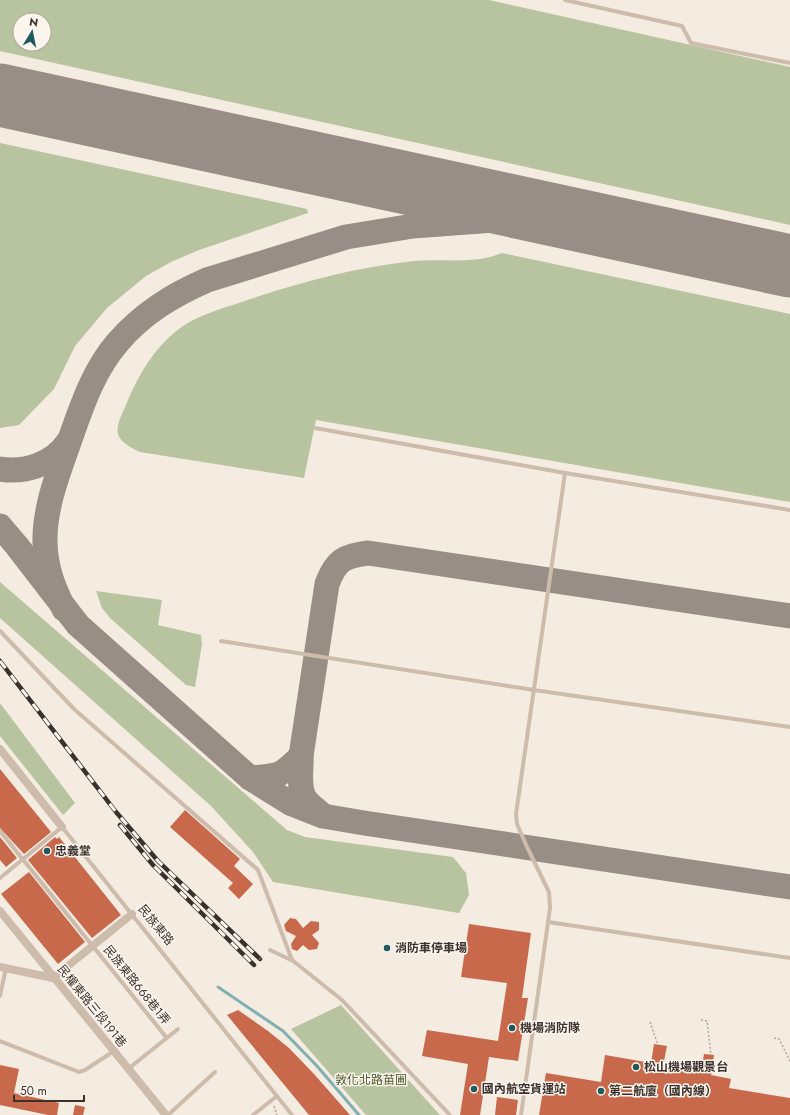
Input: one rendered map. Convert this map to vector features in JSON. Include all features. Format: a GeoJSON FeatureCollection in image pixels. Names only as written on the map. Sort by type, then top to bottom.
{"type":"FeatureCollection","features":[{"type":"Feature","properties":{"kind":"street","name":"民族東路"},"geometry":{"type":"LineString","coordinates":[[0,749],[62,827]]}},
{"type":"Feature","properties":{"kind":"street","name":"民權東路三段191巷"},"geometry":{"type":"LineString","coordinates":[[0,911],[127,1069],[167,1115]]}},
{"type":"Feature","properties":{"kind":"street"},"geometry":{"type":"LineString","coordinates":[[3,968],[53,978],[132,914]]}},
{"type":"Feature","properties":{"kind":"lane"},"geometry":{"type":"LineString","coordinates":[[566,0],[682,26],[691,43],[790,63]]}},
{"type":"Feature","properties":{"kind":"lane"},"geometry":{"type":"LineString","coordinates":[[315,428],[565,473],[790,510]]}},
{"type":"Feature","properties":{"kind":"lane"},"geometry":{"type":"LineString","coordinates":[[521,1115],[548,922],[549,892],[517,824],[516,814],[565,473]]}},
{"type":"Feature","properties":{"kind":"lane"},"geometry":{"type":"LineString","coordinates":[[0,631],[74,709],[258,870],[292,960]]}},
{"type":"Feature","properties":{"kind":"lane"},"geometry":{"type":"LineString","coordinates":[[221,641],[534,690],[790,727]]}},
{"type":"Feature","properties":{"kind":"lane"},"geometry":{"type":"LineString","coordinates":[[0,878],[62,827]]}},
{"type":"Feature","properties":{"kind":"lane","name":"民族東路"},"geometry":{"type":"LineString","coordinates":[[62,827],[292,1115]]}},
{"type":"Feature","properties":{"kind":"lane","name":"民族東路668巷1弄"},"geometry":{"type":"LineString","coordinates":[[0,832],[166,1037]]}},
{"type":"Feature","properties":{"kind":"lane"},"geometry":{"type":"LineString","coordinates":[[548,922],[790,958]]}},
{"type":"Feature","properties":{"kind":"lane"},"geometry":{"type":"LineString","coordinates":[[270,950],[292,960],[342,1000],[450,1115]]}},
{"type":"Feature","properties":{"kind":"lane"},"geometry":{"type":"LineString","coordinates":[[0,996],[3,968]]}},
{"type":"Feature","properties":{"kind":"lane"},"geometry":{"type":"LineString","coordinates":[[127,1069],[178,1029]]}},
{"type":"Feature","properties":{"kind":"lane"},"geometry":{"type":"LineString","coordinates":[[0,1041],[79,1072],[85,1070],[114,1051]]}},
{"type":"Feature","properties":{"kind":"lane"},"geometry":{"type":"LineString","coordinates":[[167,1115],[215,1072]]}},
{"type":"Feature","properties":{"kind":"lane"},"geometry":{"type":"LineString","coordinates":[[253,1115],[277,1096]]}},
{"type":"Feature","properties":{"kind":"path"},"geometry":{"type":"LineString","coordinates":[[701,1020],[707,1021],[711,1055]]}},
{"type":"Feature","properties":{"kind":"path"},"geometry":{"type":"LineString","coordinates":[[650,1022],[658,1045]]}},
{"type":"Feature","properties":{"kind":"path"},"geometry":{"type":"LineString","coordinates":[[774,1038],[779,1039],[790,1061]]}},
{"type":"Feature","properties":{"kind":"path"},"geometry":{"type":"LineString","coordinates":[[274,1104],[277,1115]]}},
{"type":"Feature","properties":{"kind":"green space"},"geometry":{"type":"Polygon","coordinates":[[[0,0],[489,0],[790,67],[790,225],[0,51],[0,0]]]}},
{"type":"Feature","properties":{"kind":"green space"},"geometry":{"type":"Polygon","coordinates":[[[0,143],[307,209],[308,213],[199,250],[171,262],[146,276],[107,308],[75,346],[54,389],[19,425],[0,428],[0,143]]]}},
{"type":"Feature","properties":{"kind":"green space"},"geometry":{"type":"Polygon","coordinates":[[[502,253],[790,314],[790,502],[316,420],[304,478],[140,452],[130,447],[119,436],[118,424],[138,379],[150,359],[174,333],[183,326],[203,315],[282,289],[347,272],[413,261],[480,259],[502,253]]]}},
{"type":"Feature","properties":{"kind":"green space"},"geometry":{"type":"Polygon","coordinates":[[[0,582],[287,830],[305,837],[453,857],[466,873],[469,895],[459,913],[273,882],[253,852],[211,806],[0,618],[0,582]]]}},
{"type":"Feature","properties":{"kind":"green space"},"geometry":{"type":"Polygon","coordinates":[[[96,591],[162,600],[158,625],[201,635],[202,644],[195,687],[186,685],[110,618],[102,608],[96,591]]]}},
{"type":"Feature","properties":{"kind":"green space"},"geometry":{"type":"Polygon","coordinates":[[[0,703],[75,803],[63,815],[0,736],[0,703]]]}},
{"type":"Feature","properties":{"kind":"green space","name":"敦化北路苗圃"},"geometry":{"type":"Polygon","coordinates":[[[341,1005],[440,1115],[366,1115],[291,1029],[341,1005]]]}},
{"type":"Feature","properties":{"kind":"building"},"geometry":{"type":"Polygon","coordinates":[[[0,769],[51,832],[24,854],[0,828],[0,769]]]}},
{"type":"Feature","properties":{"kind":"building"},"geometry":{"type":"Polygon","coordinates":[[[185,810],[240,859],[234,866],[253,884],[239,899],[228,888],[233,883],[170,827],[185,810]]]}},
{"type":"Feature","properties":{"kind":"building"},"geometry":{"type":"Polygon","coordinates":[[[0,837],[17,858],[6,867],[0,860],[0,837]]]}},
{"type":"Feature","properties":{"kind":"building"},"geometry":{"type":"Polygon","coordinates":[[[55,837],[57,839],[59,837],[121,915],[92,938],[28,860],[55,837]]]}},
{"type":"Feature","properties":{"kind":"building"},"geometry":{"type":"Polygon","coordinates":[[[29,872],[85,942],[58,964],[1,894],[29,872]]]}},
{"type":"Feature","properties":{"kind":"building"},"geometry":{"type":"Polygon","coordinates":[[[290,918],[296,919],[303,928],[311,921],[319,922],[319,930],[312,935],[319,943],[317,949],[309,950],[303,945],[297,951],[292,949],[291,944],[296,936],[286,931],[284,925],[290,918]]]}},
{"type":"Feature","properties":{"kind":"building"},"geometry":{"type":"Polygon","coordinates":[[[469,924],[531,933],[522,998],[528,998],[518,1061],[489,1057],[480,1115],[460,1115],[468,1064],[422,1056],[427,1030],[498,1041],[507,983],[461,977],[469,924]]]}},
{"type":"Feature","properties":{"kind":"building"},"geometry":{"type":"Polygon","coordinates":[[[238,1010],[289,1048],[350,1115],[309,1115],[227,1015],[238,1010]]]}},
{"type":"Feature","properties":{"kind":"building"},"geometry":{"type":"Polygon","coordinates":[[[654,1044],[667,1046],[663,1066],[701,1072],[704,1054],[714,1055],[711,1075],[731,1079],[729,1088],[790,1098],[790,1115],[539,1115],[546,1073],[601,1082],[605,1055],[651,1063],[654,1044]]]}},
{"type":"Feature","properties":{"kind":"building"},"geometry":{"type":"Polygon","coordinates":[[[0,1065],[19,1069],[14,1093],[59,1103],[57,1115],[48,1115],[0,1105],[0,1065]]]}},
{"type":"Feature","properties":{"kind":"building"},"geometry":{"type":"Polygon","coordinates":[[[497,1097],[518,1100],[516,1115],[495,1115],[497,1097]]]}},
{"type":"Feature","properties":{"kind":"building"},"geometry":{"type":"Polygon","coordinates":[[[75,1105],[85,1107],[83,1115],[73,1115],[75,1105]]]}},
{"type":"Feature","properties":{"kind":"waterway"},"geometry":{"type":"LineString","coordinates":[[218,987],[283,1031],[317,1066],[359,1115]]}},
{"type":"Feature","properties":{"kind":"taxiway"},"geometry":{"type":"LineString","coordinates":[[64,609],[53,585],[49,569],[45,543],[45,531],[49,506],[56,481],[88,391],[109,354],[118,342],[138,322],[159,306],[194,286],[207,280],[346,237],[413,226],[494,220],[551,223],[638,233],[790,270]]}},
{"type":"Feature","properties":{"kind":"taxiway"},"geometry":{"type":"LineString","coordinates":[[0,469],[19,470],[38,465],[55,456],[68,442]]}},
{"type":"Feature","properties":{"kind":"taxiway"},"geometry":{"type":"LineString","coordinates":[[0,526],[78,625],[250,778],[290,803],[323,816],[364,823],[790,887]]}},
{"type":"Feature","properties":{"kind":"taxiway"},"geometry":{"type":"LineString","coordinates":[[322,815],[303,795],[301,785],[301,756],[327,584],[334,569],[338,564],[347,558],[368,553],[790,616]]}},
{"type":"Feature","properties":{"kind":"taxiway"},"geometry":{"type":"LineString","coordinates":[[250,778],[273,776],[283,772],[301,756]]}},
{"type":"Feature","properties":{"kind":"runway"},"geometry":{"type":"LineString","coordinates":[[0,95],[790,266]]}},
{"type":"Feature","properties":{"kind":"railway"},"geometry":{"type":"LineString","coordinates":[[0,661],[116,812],[158,861],[260,959]]}},
{"type":"Feature","properties":{"kind":"railway"},"geometry":{"type":"LineString","coordinates":[[120,825],[153,865],[254,965]]}},
{"type":"Feature","properties":{"kind":"place","name":"忠義堂"},"geometry":{"type":"Point","coordinates":[47,851]}},
{"type":"Feature","properties":{"kind":"place","name":"消防車停車場"},"geometry":{"type":"Point","coordinates":[387,948]}},
{"type":"Feature","properties":{"kind":"place","name":"機場消防隊"},"geometry":{"type":"Point","coordinates":[512,1028]}},
{"type":"Feature","properties":{"kind":"place","name":"松山機場觀景台"},"geometry":{"type":"Point","coordinates":[636,1067]}},
{"type":"Feature","properties":{"kind":"place","name":"國內航空貨運站"},"geometry":{"type":"Point","coordinates":[474,1089]}},
{"type":"Feature","properties":{"kind":"place","name":"第二航廈（國內線）"},"geometry":{"type":"Point","coordinates":[601,1091]}}]}
